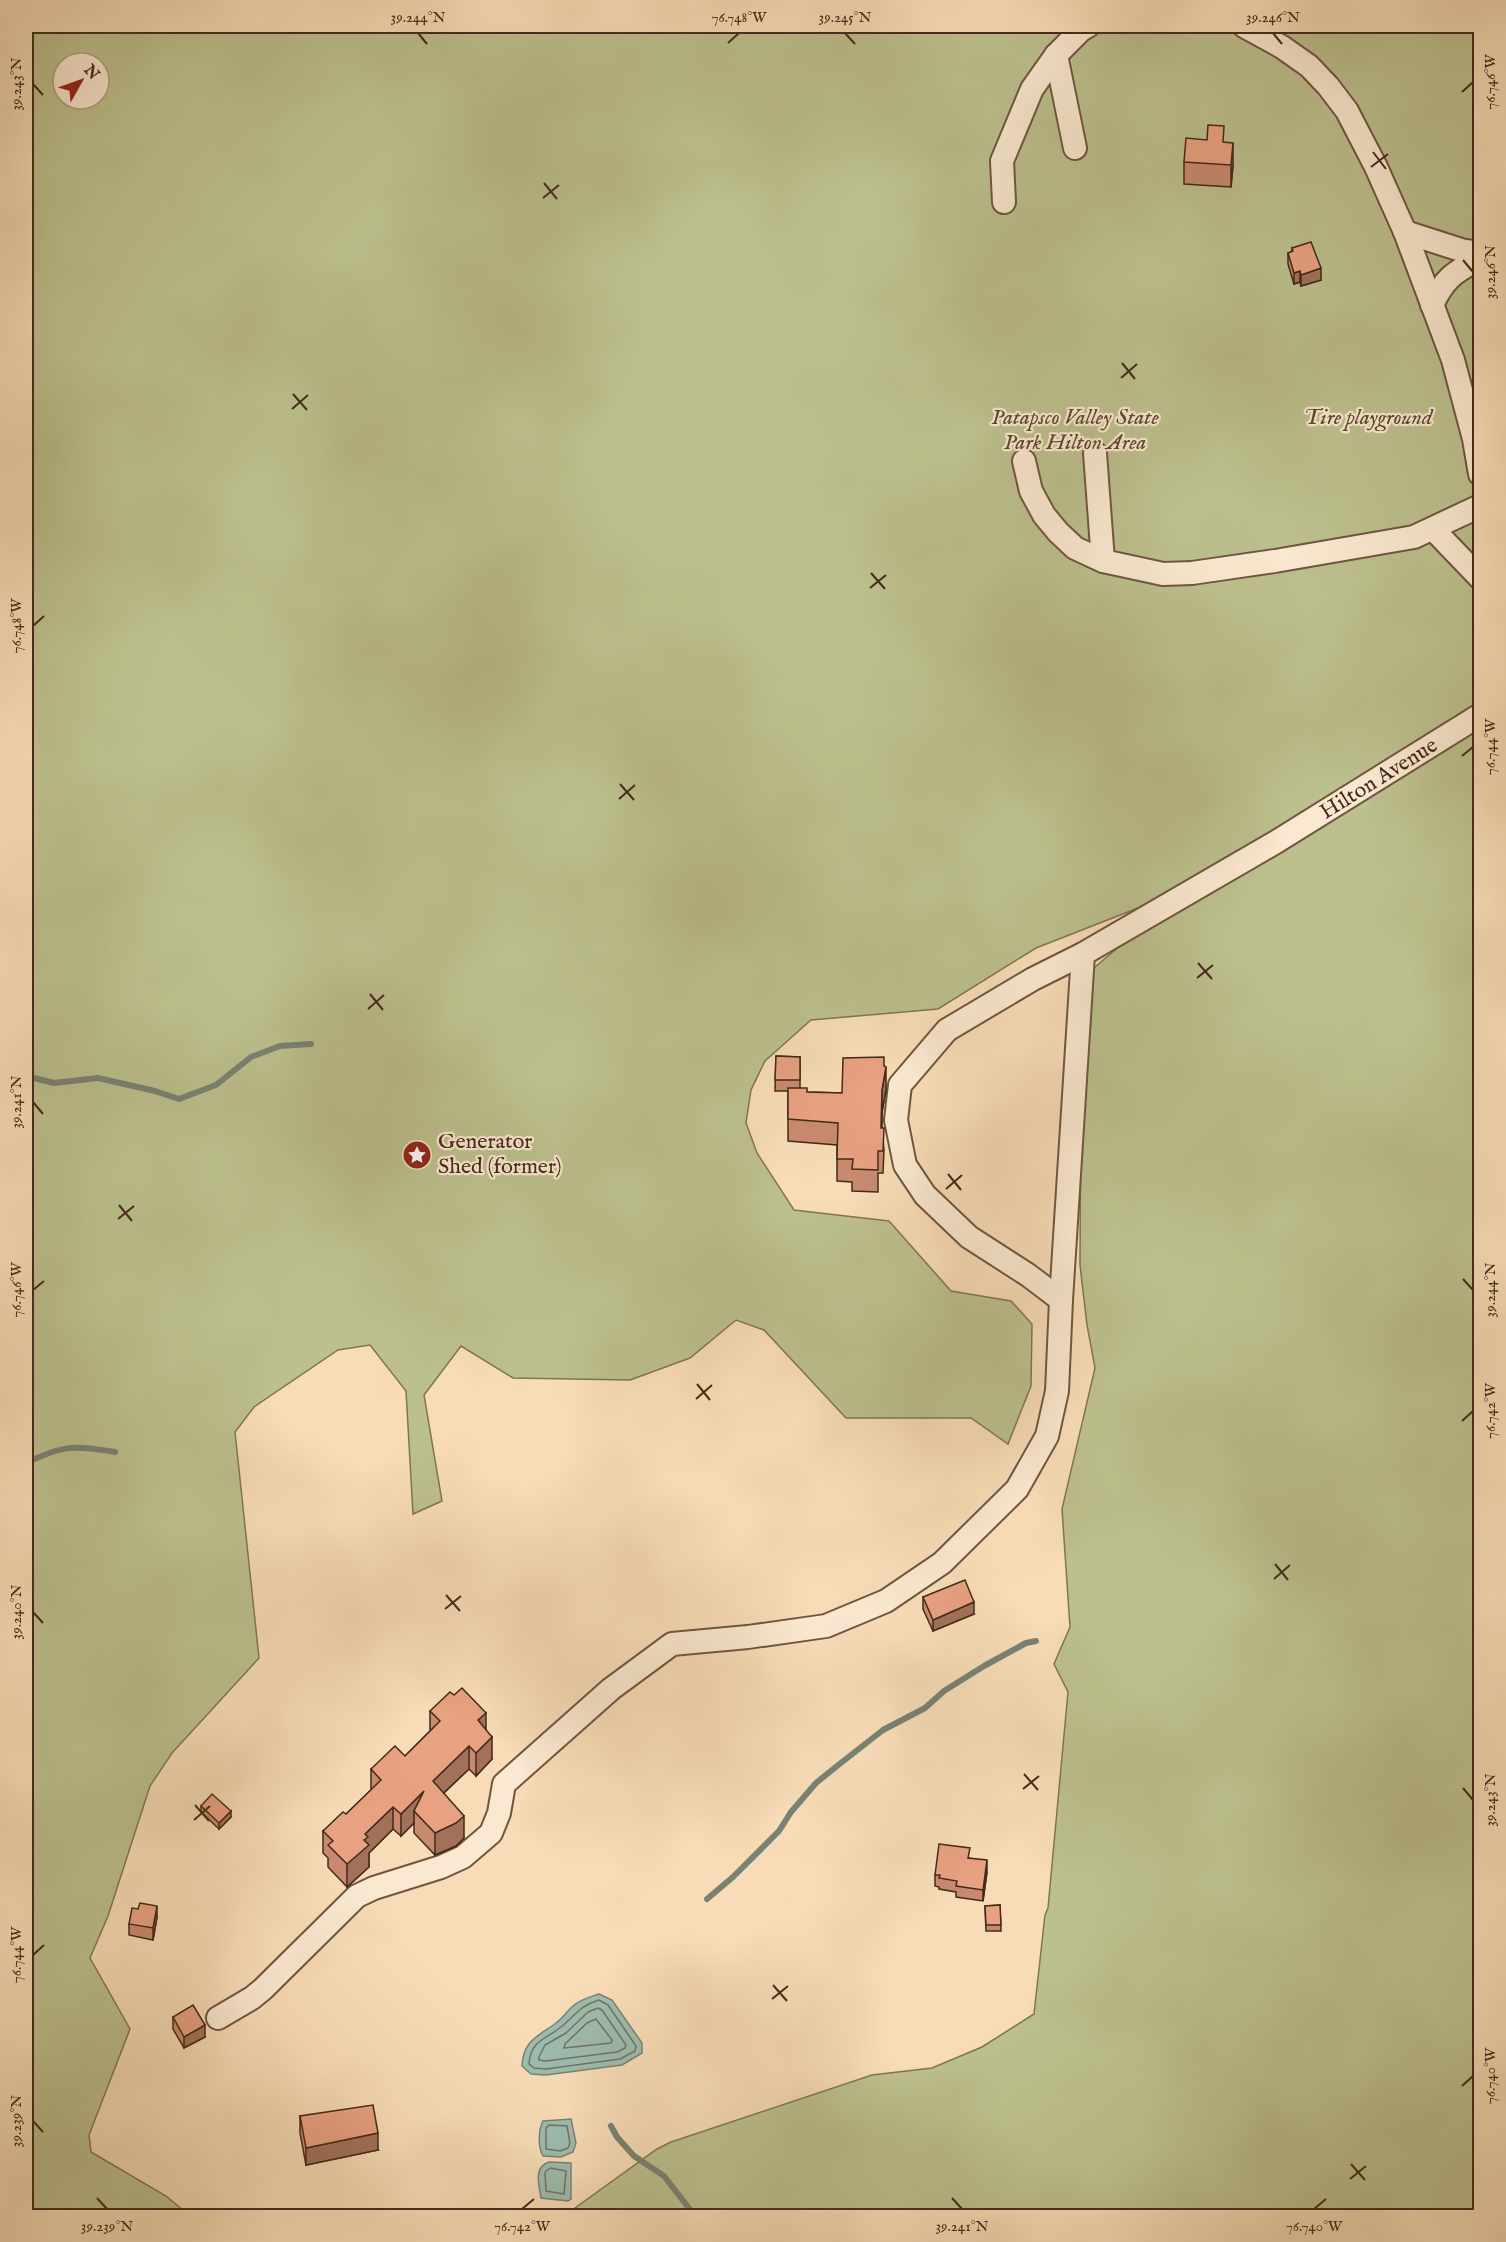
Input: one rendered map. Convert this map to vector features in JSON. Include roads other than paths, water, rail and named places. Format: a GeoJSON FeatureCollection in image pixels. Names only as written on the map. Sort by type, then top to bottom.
{"type":"FeatureCollection","features":[{"type":"Feature","properties":{"kind":"street"},"geometry":{"type":"LineString","coordinates":[[1004,202],[1002,161],[1005,149],[1032,89],[1056,55],[1081,30],[1089,26]]}},
{"type":"Feature","properties":{"kind":"street"},"geometry":{"type":"LineString","coordinates":[[1244,26],[1282,47],[1309,66],[1347,111],[1376,167],[1405,232],[1461,384],[1480,474]]}},
{"type":"Feature","properties":{"kind":"street"},"geometry":{"type":"LineString","coordinates":[[1056,55],[1074,148]]}},
{"type":"Feature","properties":{"kind":"street"},"geometry":{"type":"LineString","coordinates":[[1405,232],[1461,250],[1480,253]]}},
{"type":"Feature","properties":{"kind":"street"},"geometry":{"type":"LineString","coordinates":[[1432,305],[1442,284],[1480,258]]}},
{"type":"Feature","properties":{"kind":"street"},"geometry":{"type":"LineString","coordinates":[[1095,453],[1103,561]]}},
{"type":"Feature","properties":{"kind":"street"},"geometry":{"type":"LineString","coordinates":[[1024,461],[1031,491],[1044,515],[1076,548],[1103,561],[1163,574],[1192,573],[1414,537],[1480,506]]}},
{"type":"Feature","properties":{"kind":"street"},"geometry":{"type":"LineString","coordinates":[[1433,529],[1480,578]]}},
{"type":"Feature","properties":{"kind":"street","name":"Hilton Avenue"},"geometry":{"type":"LineString","coordinates":[[1061,1300],[1028,1275],[969,1237],[925,1195],[905,1165],[896,1120],[900,1085],[947,1030],[1276,842],[1480,715]]}},
{"type":"Feature","properties":{"kind":"street"},"geometry":{"type":"LineString","coordinates":[[218,2018],[263,1989],[357,1896],[463,1857],[491,1833],[499,1813],[504,1784],[611,1689],[672,1644],[748,1637],[826,1626],[886,1601],[942,1563],[1017,1489],[1047,1436],[1057,1391],[1083,954]]}},
{"type":"Feature","properties":{"kind":"water"},"geometry":{"type":"Polygon","coordinates":[[[599,1994],[612,2000],[642,2043],[642,2053],[622,2065],[546,2075],[531,2074],[522,2066],[525,2050],[533,2040],[576,2004],[599,1994]]]}},
{"type":"Feature","properties":{"kind":"water"},"geometry":{"type":"Polygon","coordinates":[[[571,2119],[576,2143],[573,2152],[561,2157],[543,2156],[539,2138],[543,2121],[571,2119]]]}},
{"type":"Feature","properties":{"kind":"water"},"geometry":{"type":"Polygon","coordinates":[[[549,2162],[571,2163],[571,2199],[568,2201],[541,2198],[539,2172],[544,2164],[549,2162]]]}},
{"type":"Feature","properties":{"kind":"waterway"},"geometry":{"type":"LineString","coordinates":[[26,1076],[54,1083],[98,1078],[179,1099],[216,1085],[251,1057],[280,1046],[311,1044]]}},
{"type":"Feature","properties":{"kind":"waterway"},"geometry":{"type":"LineString","coordinates":[[26,1463],[69,1448],[115,1452]]}},
{"type":"Feature","properties":{"kind":"waterway"},"geometry":{"type":"LineString","coordinates":[[707,1899],[733,1877],[779,1831],[791,1812],[816,1783],[837,1766],[883,1730],[925,1708],[944,1691],[1026,1643],[1036,1641]]}},
{"type":"Feature","properties":{"kind":"waterway"},"geometry":{"type":"LineString","coordinates":[[611,2126],[617,2137],[634,2156],[664,2176],[695,2216]]}},
{"type":"Feature","properties":{"kind":"place","name":"Generator Shed (former)"},"geometry":{"type":"Point","coordinates":[417,1155]}},
{"type":"Feature","properties":{"kind":"park label","name":"Tire playground"},"geometry":{"type":"Point","coordinates":[1368,418]}},
{"type":"Feature","properties":{"kind":"park label","name":"Patapsco Valley State Park Hilton Area"},"geometry":{"type":"Point","coordinates":[1075,431]}}]}
